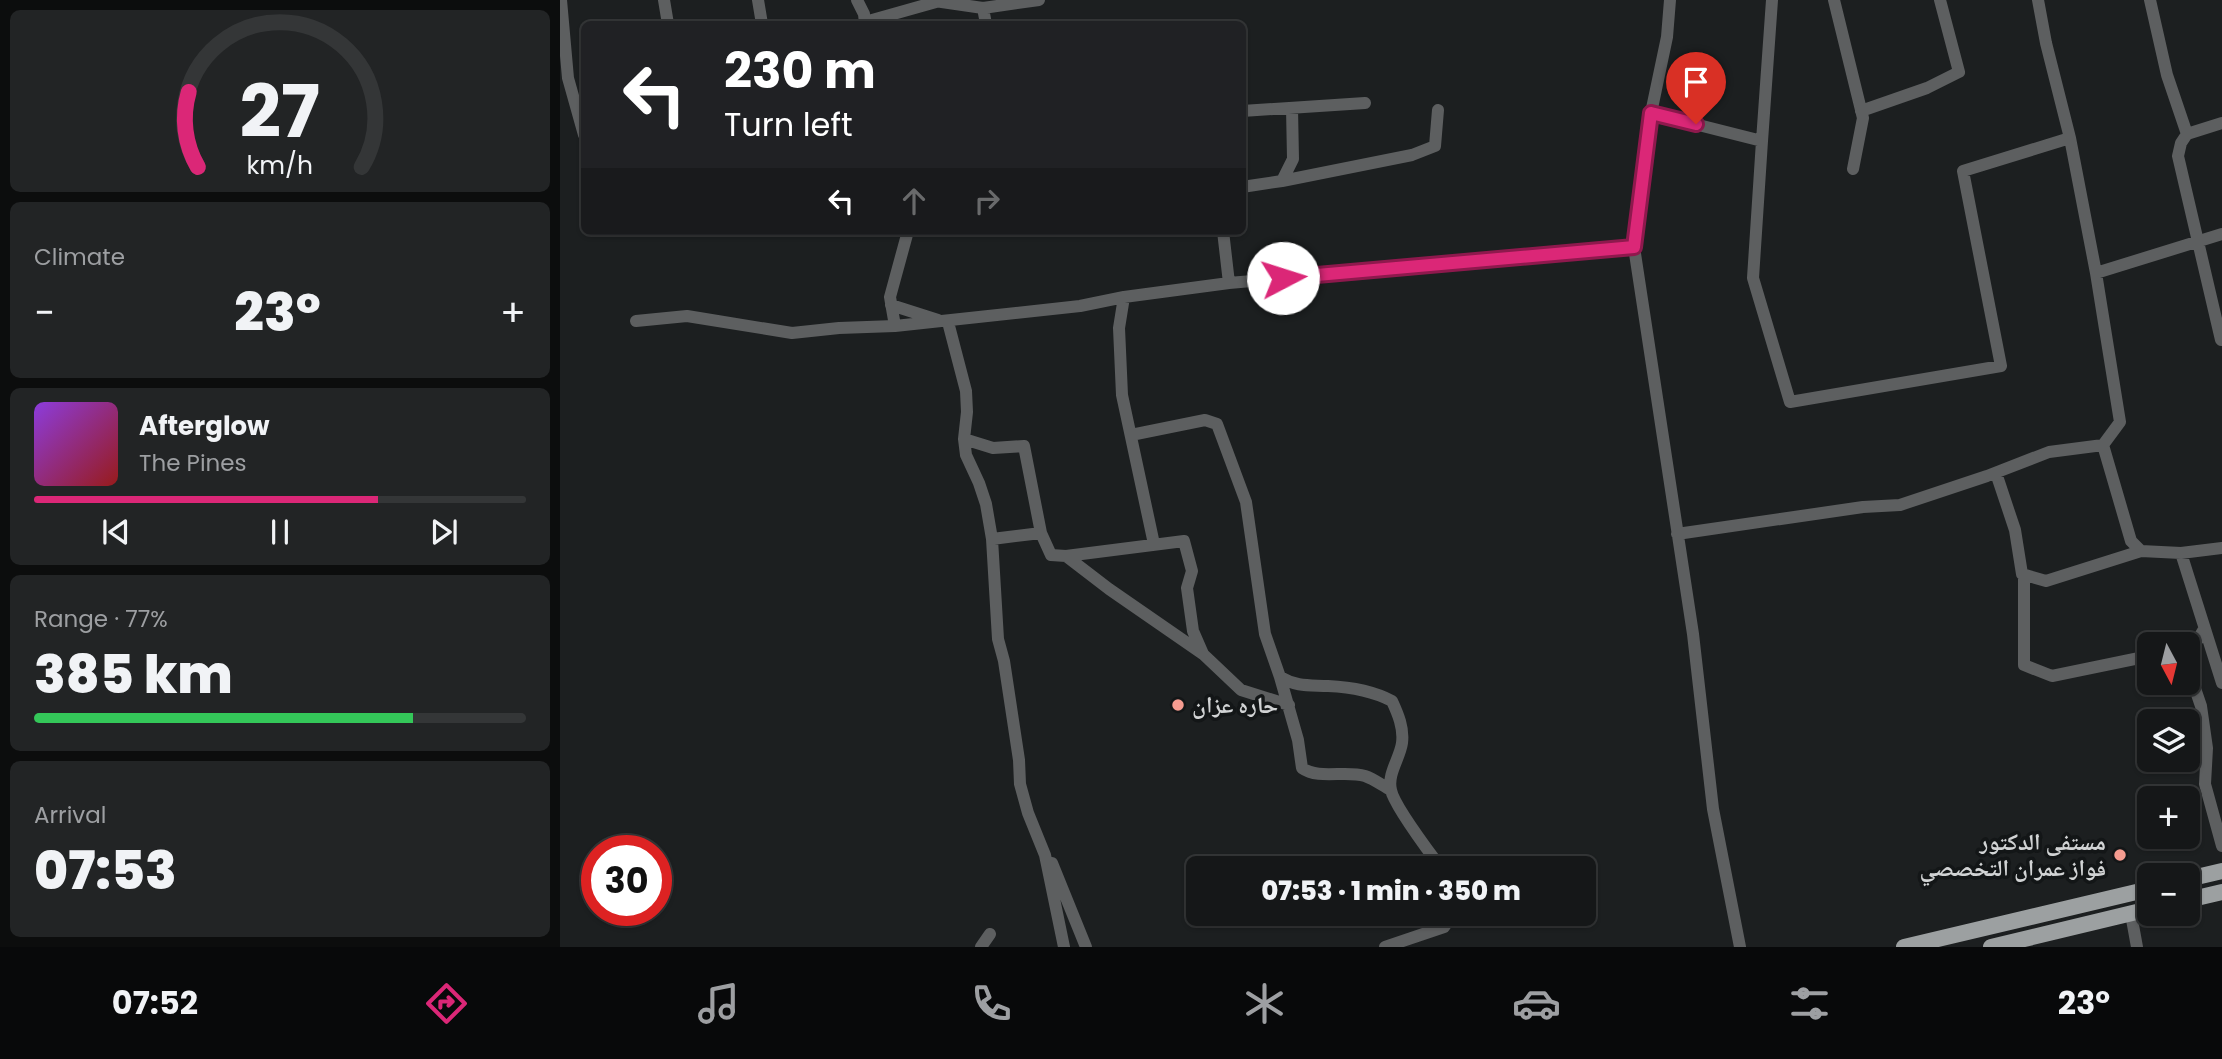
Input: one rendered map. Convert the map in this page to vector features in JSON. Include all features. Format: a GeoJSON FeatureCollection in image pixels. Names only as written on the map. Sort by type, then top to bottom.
{"type":"FeatureCollection","features":[{"type":"Feature","properties":{"kind":"main road"},"geometry":{"type":"LineString","coordinates":[[2200,877],[2222,871]]}},
{"type":"Feature","properties":{"kind":"main road"},"geometry":{"type":"LineString","coordinates":[[1903,947],[2137,892]]}},
{"type":"Feature","properties":{"kind":"main road"},"geometry":{"type":"LineString","coordinates":[[2200,897],[2222,892]]}},
{"type":"Feature","properties":{"kind":"main road"},"geometry":{"type":"LineString","coordinates":[[1991,947],[2020,944],[2137,912]]}},
{"type":"Feature","properties":{"kind":"street"},"geometry":{"type":"LineString","coordinates":[[561,0],[568,78],[566,99],[581,129]]}},
{"type":"Feature","properties":{"kind":"street"},"geometry":{"type":"LineString","coordinates":[[664,0],[668,21]]}},
{"type":"Feature","properties":{"kind":"street"},"geometry":{"type":"LineString","coordinates":[[758,0],[762,21]]}},
{"type":"Feature","properties":{"kind":"street"},"geometry":{"type":"LineString","coordinates":[[857,0],[864,21]]}},
{"type":"Feature","properties":{"kind":"street"},"geometry":{"type":"LineString","coordinates":[[871,21],[932,1],[983,8],[1039,0]]}},
{"type":"Feature","properties":{"kind":"street"},"geometry":{"type":"LineString","coordinates":[[1670,0],[1667,37],[1651,113],[1634,247],[1693,634],[1713,809],[1741,947]]}},
{"type":"Feature","properties":{"kind":"street"},"geometry":{"type":"LineString","coordinates":[[1772,0],[1753,278],[1790,402],[2001,366],[1963,172],[2070,138]]}},
{"type":"Feature","properties":{"kind":"street"},"geometry":{"type":"LineString","coordinates":[[1834,0],[1863,118],[1853,169]]}},
{"type":"Feature","properties":{"kind":"street"},"geometry":{"type":"LineString","coordinates":[[1861,111],[1927,88],[1959,72],[1940,0]]}},
{"type":"Feature","properties":{"kind":"street"},"geometry":{"type":"LineString","coordinates":[[1677,534],[1863,507],[1900,505],[2049,452],[2103,445],[2120,422],[2096,273],[2070,138],[2038,0]]}},
{"type":"Feature","properties":{"kind":"street"},"geometry":{"type":"LineString","coordinates":[[2150,0],[2167,75],[2187,134]]}},
{"type":"Feature","properties":{"kind":"street"},"geometry":{"type":"LineString","coordinates":[[983,8],[985,21]]}},
{"type":"Feature","properties":{"kind":"street"},"geometry":{"type":"LineString","coordinates":[[1246,110],[1365,103]]}},
{"type":"Feature","properties":{"kind":"street"},"geometry":{"type":"LineString","coordinates":[[1282,181],[1293,159],[1292,108]]}},
{"type":"Feature","properties":{"kind":"street"},"geometry":{"type":"LineString","coordinates":[[1246,186],[1412,155],[1435,146],[1438,110]]}},
{"type":"Feature","properties":{"kind":"street"},"geometry":{"type":"LineString","coordinates":[[1651,113],[1762,141]]}},
{"type":"Feature","properties":{"kind":"street"},"geometry":{"type":"LineString","coordinates":[[2222,123],[2187,134],[2178,156],[2222,341]]}},
{"type":"Feature","properties":{"kind":"street"},"geometry":{"type":"LineString","coordinates":[[2096,273],[2197,244],[2222,234]]}},
{"type":"Feature","properties":{"kind":"street"},"geometry":{"type":"LineString","coordinates":[[895,326],[890,297],[907,235]]}},
{"type":"Feature","properties":{"kind":"street"},"geometry":{"type":"LineString","coordinates":[[1223,235],[1229,283]]}},
{"type":"Feature","properties":{"kind":"street"},"geometry":{"type":"LineString","coordinates":[[636,321],[687,316],[792,333],[895,326],[1080,306],[1124,297],[1229,283],[1634,247]]}},
{"type":"Feature","properties":{"kind":"street"},"geometry":{"type":"LineString","coordinates":[[1124,297],[1119,328],[1122,395],[1154,544]]}},
{"type":"Feature","properties":{"kind":"street"},"geometry":{"type":"LineString","coordinates":[[891,305],[948,322]]}},
{"type":"Feature","properties":{"kind":"street"},"geometry":{"type":"LineString","coordinates":[[948,322],[966,391],[966,455],[986,504],[992,539],[998,639],[1019,760],[1020,785],[1045,855],[1064,947]]}},
{"type":"Feature","properties":{"kind":"street"},"geometry":{"type":"LineString","coordinates":[[1131,435],[1205,420],[1217,424],[1246,502],[1265,634],[1289,705],[1302,768],[1310,774],[1365,776],[1391,790]]}},
{"type":"Feature","properties":{"kind":"street"},"geometry":{"type":"LineString","coordinates":[[964,439],[993,448],[1024,446],[1041,533],[1051,555],[1066,556],[1184,541],[1192,570],[1186,588],[1193,631],[1203,654]]}},
{"type":"Feature","properties":{"kind":"street"},"geometry":{"type":"LineString","coordinates":[[2103,445],[2132,541],[2141,551]]}},
{"type":"Feature","properties":{"kind":"street"},"geometry":{"type":"LineString","coordinates":[[1996,473],[2015,530],[2024,575],[2024,665],[2052,676],[2137,658]]}},
{"type":"Feature","properties":{"kind":"street"},"geometry":{"type":"LineString","coordinates":[[992,539],[1041,533]]}},
{"type":"Feature","properties":{"kind":"street"},"geometry":{"type":"LineString","coordinates":[[2024,575],[2046,581],[2141,551],[2181,553],[2222,548]]}},
{"type":"Feature","properties":{"kind":"street"},"geometry":{"type":"LineString","coordinates":[[2181,553],[2222,683]]}},
{"type":"Feature","properties":{"kind":"street"},"geometry":{"type":"LineString","coordinates":[[1066,556],[1128,603],[1203,654],[1241,690],[1289,705]]}},
{"type":"Feature","properties":{"kind":"street"},"geometry":{"type":"LineString","coordinates":[[2200,635],[2204,629]]}},
{"type":"Feature","properties":{"kind":"street"},"geometry":{"type":"LineString","coordinates":[[1280,677],[1297,686],[1328,686],[1376,693],[1392,701],[1401,720],[1402,743],[1393,770],[1391,790],[1403,813],[1433,856]]}},
{"type":"Feature","properties":{"kind":"street"},"geometry":{"type":"LineString","coordinates":[[2197,695],[2207,748],[2205,784],[2222,846]]}},
{"type":"Feature","properties":{"kind":"street"},"geometry":{"type":"LineString","coordinates":[[1045,855],[1055,867],[1065,899],[1086,947]]}},
{"type":"Feature","properties":{"kind":"street"},"geometry":{"type":"LineString","coordinates":[[2131,914],[2137,947]]}},
{"type":"Feature","properties":{"kind":"street"},"geometry":{"type":"LineString","coordinates":[[1385,947],[1445,926]]}},
{"type":"Feature","properties":{"kind":"street"},"geometry":{"type":"LineString","coordinates":[[981,947],[990,934]]}},
{"type":"Feature","properties":{"kind":"place","name":"حاره عزان"},"geometry":{"type":"Point","coordinates":[1178,705]}},
{"type":"Feature","properties":{"kind":"place","name":"مستفى الدكتور فواز عمران التخصصي"},"geometry":{"type":"Point","coordinates":[2120,855]}},
{"type":"Feature","properties":{"kind":"route"},"geometry":{"type":"LineString","coordinates":[[1283,278],[1634,247],[1651,113],[1696,124]]}}]}
